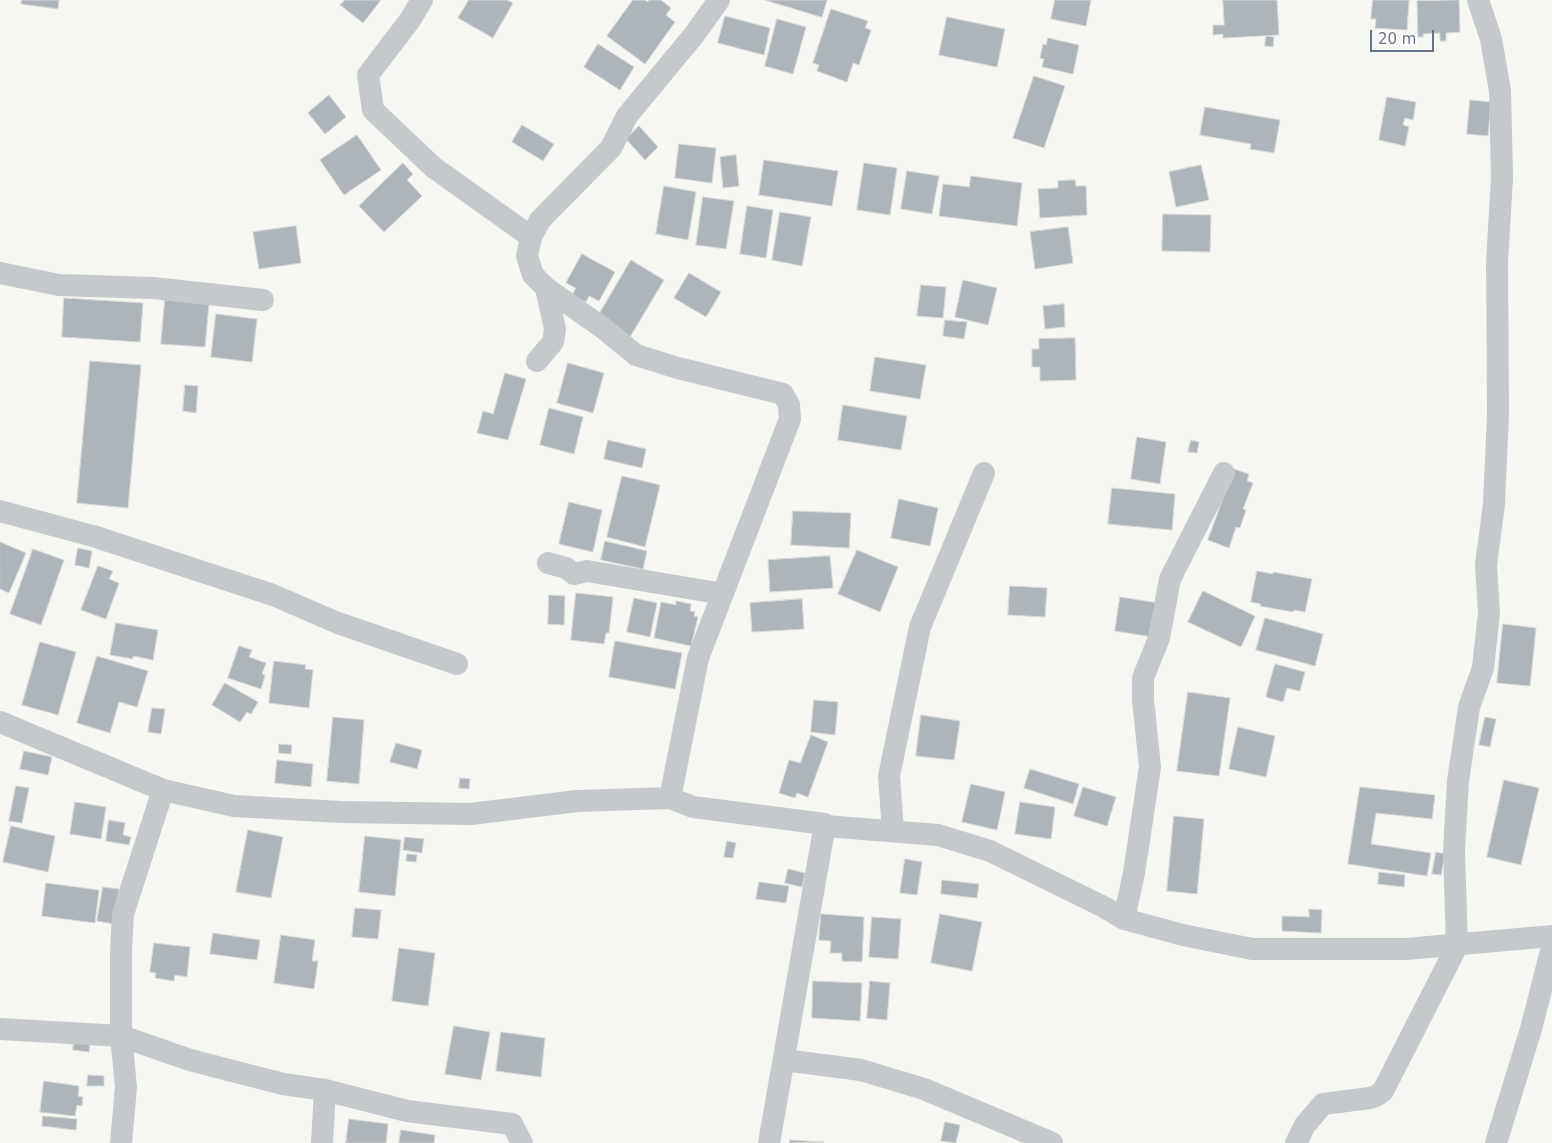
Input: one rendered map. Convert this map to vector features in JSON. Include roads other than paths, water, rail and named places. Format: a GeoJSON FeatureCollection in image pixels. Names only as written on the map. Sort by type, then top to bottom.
{"type":"FeatureCollection","features":[{"type":"Feature","properties":{"kind":"street"},"geometry":{"type":"LineString","coordinates":[[422,0],[410,20],[368,75],[373,110],[433,167],[531,237]]}},
{"type":"Feature","properties":{"kind":"street"},"geometry":{"type":"LineString","coordinates":[[670,798],[698,658],[790,419],[789,405],[783,394],[678,368],[636,355],[603,328],[546,288],[533,275],[528,256],[531,237],[540,220],[611,148],[627,116],[694,35],[720,0]]}},
{"type":"Feature","properties":{"kind":"street"},"geometry":{"type":"LineString","coordinates":[[1296,1143],[1305,1124],[1323,1104],[1370,1098],[1382,1092],[1457,946],[1454,850],[1458,781],[1469,707],[1483,668],[1486,650],[1489,613],[1486,565],[1494,504],[1498,414],[1497,262],[1502,178],[1500,91],[1492,39],[1478,0]]}},
{"type":"Feature","properties":{"kind":"street"},"geometry":{"type":"LineString","coordinates":[[0,273],[60,285],[153,288],[263,300]]}},
{"type":"Feature","properties":{"kind":"street"},"geometry":{"type":"LineString","coordinates":[[537,360],[553,342],[555,329],[546,288]]}},
{"type":"Feature","properties":{"kind":"street"},"geometry":{"type":"LineString","coordinates":[[893,831],[889,776],[920,627],[984,473]]}},
{"type":"Feature","properties":{"kind":"street"},"geometry":{"type":"LineString","coordinates":[[1124,919],[1134,873],[1150,767],[1143,700],[1144,678],[1159,638],[1170,579],[1224,474]]}},
{"type":"Feature","properties":{"kind":"street"},"geometry":{"type":"LineString","coordinates":[[0,511],[93,536],[273,595],[338,623],[457,664]]}},
{"type":"Feature","properties":{"kind":"street"},"geometry":{"type":"LineString","coordinates":[[548,563],[566,568],[574,574],[587,571],[723,594]]}},
{"type":"Feature","properties":{"kind":"street"},"geometry":{"type":"LineString","coordinates":[[0,722],[164,790],[234,806],[350,812],[471,814],[577,801],[670,798],[692,807],[825,824],[825,826],[938,835],[990,851],[1104,907],[1124,919],[1183,935],[1252,949],[1406,949],[1457,946],[1552,936]]}},
{"type":"Feature","properties":{"kind":"street"},"geometry":{"type":"LineString","coordinates":[[121,1143],[126,1087],[121,1036],[122,914],[164,790]]}},
{"type":"Feature","properties":{"kind":"street"},"geometry":{"type":"LineString","coordinates":[[769,1143],[825,824]]}},
{"type":"Feature","properties":{"kind":"street"},"geometry":{"type":"LineString","coordinates":[[1496,1143],[1531,1029],[1552,947]]}},
{"type":"Feature","properties":{"kind":"street"},"geometry":{"type":"LineString","coordinates":[[0,1029],[121,1036],[199,1062],[283,1084],[325,1090],[407,1111],[512,1124],[522,1143]]}},
{"type":"Feature","properties":{"kind":"street"},"geometry":{"type":"LineString","coordinates":[[784,1060],[860,1070],[924,1090],[1052,1143]]}},
{"type":"Feature","properties":{"kind":"street"},"geometry":{"type":"LineString","coordinates":[[322,1143],[325,1090]]}}]}
